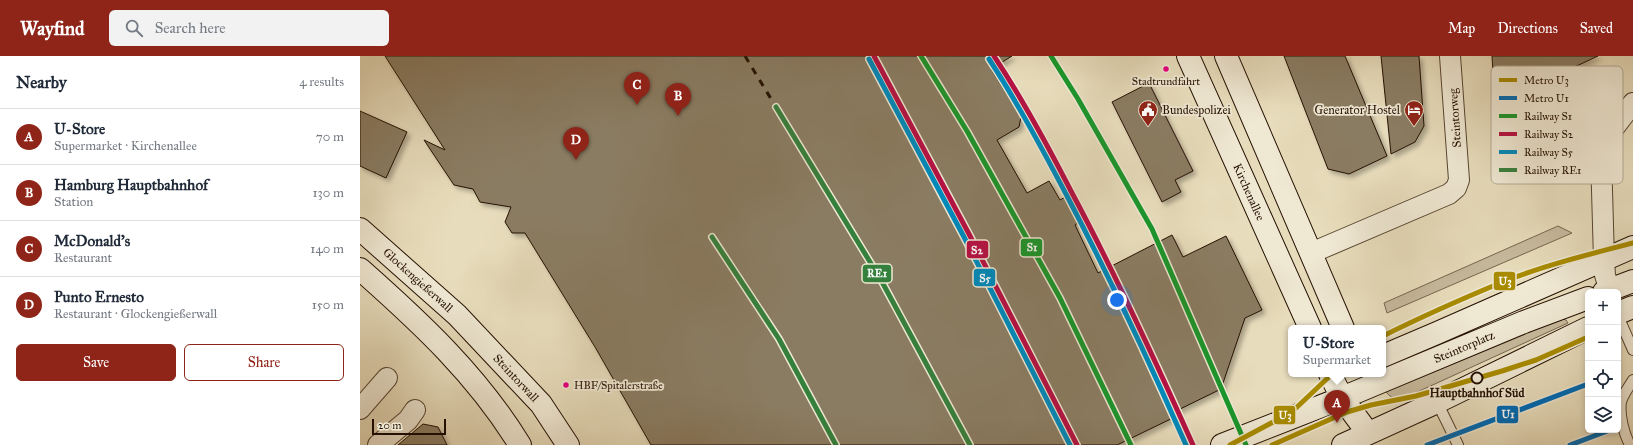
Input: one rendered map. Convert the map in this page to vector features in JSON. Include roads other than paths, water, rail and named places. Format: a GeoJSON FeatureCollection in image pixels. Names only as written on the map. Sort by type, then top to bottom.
{"type":"FeatureCollection","features":[{"type":"Feature","properties":{"kind":"main road","name":"Kirchenallee"},"geometry":{"type":"LineString","coordinates":[[1188,56],[1309,325]]}},
{"type":"Feature","properties":{"kind":"main road"},"geometry":{"type":"LineString","coordinates":[[1226,56],[1342,325]]}},
{"type":"Feature","properties":{"kind":"main road","name":"Glockengießerwall"},"geometry":{"type":"LineString","coordinates":[[360,229],[457,315]]}},
{"type":"Feature","properties":{"kind":"main road","name":"Steintorplatz"},"geometry":{"type":"LineString","coordinates":[[1386,355],[1633,247]]}},
{"type":"Feature","properties":{"kind":"main road"},"geometry":{"type":"LineString","coordinates":[[360,269],[412,314],[435,338],[476,384],[520,445]]}},
{"type":"Feature","properties":{"kind":"main road"},"geometry":{"type":"LineString","coordinates":[[1613,289],[1633,281]]}},
{"type":"Feature","properties":{"kind":"main road","name":"Steintorplatz"},"geometry":{"type":"LineString","coordinates":[[1386,373],[1585,299]]}},
{"type":"Feature","properties":{"kind":"main road"},"geometry":{"type":"LineString","coordinates":[[1621,313],[1633,307]]}},
{"type":"Feature","properties":{"kind":"main road","name":"Steintorwall"},"geometry":{"type":"LineString","coordinates":[[457,315],[541,404],[568,445]]}},
{"type":"Feature","properties":{"kind":"main road"},"geometry":{"type":"LineString","coordinates":[[1344,445],[1437,402],[1585,329]]}},
{"type":"Feature","properties":{"kind":"main road"},"geometry":{"type":"LineString","coordinates":[[1332,377],[1342,398],[1368,433]]}},
{"type":"Feature","properties":{"kind":"main road","name":"Steintorplatz"},"geometry":{"type":"LineString","coordinates":[[1222,445],[1342,398],[1362,382],[1376,377]]}},
{"type":"Feature","properties":{"kind":"main road"},"geometry":{"type":"LineString","coordinates":[[1362,382],[1368,433]]}},
{"type":"Feature","properties":{"kind":"street","name":"Steintorweg"},"geometry":{"type":"LineString","coordinates":[[1311,253],[1449,194],[1456,188],[1459,180],[1450,56]]}},
{"type":"Feature","properties":{"kind":"street"},"geometry":{"type":"LineString","coordinates":[[1623,116],[1633,103]]}},
{"type":"Feature","properties":{"kind":"street"},"geometry":{"type":"LineString","coordinates":[[1602,184],[1604,260],[1608,289]]}},
{"type":"Feature","properties":{"kind":"street"},"geometry":{"type":"LineString","coordinates":[[360,409],[387,378]]}},
{"type":"Feature","properties":{"kind":"street"},"geometry":{"type":"LineString","coordinates":[[378,445],[408,420],[415,410]]}},
{"type":"Feature","properties":{"kind":"lane"},"geometry":{"type":"LineString","coordinates":[[1621,321],[1633,350]]}},
{"type":"Feature","properties":{"kind":"lane"},"geometry":{"type":"LineString","coordinates":[[1630,445],[1622,423],[1621,403],[1633,380]]}},
{"type":"Feature","properties":{"kind":"lane"},"geometry":{"type":"LineString","coordinates":[[1437,402],[1458,445]]}},
{"type":"Feature","properties":{"kind":"railway"},"geometry":{"type":"LineString","coordinates":[[745,56],[776,107]]}},
{"type":"Feature","properties":{"kind":"metro line","name":"U3"},"geometry":{"type":"LineString","coordinates":[[1386,334],[1413,321],[1521,275],[1568,260],[1633,243]]}},
{"type":"Feature","properties":{"kind":"metro line","name":"U3"},"geometry":{"type":"LineString","coordinates":[[1272,445],[1347,412],[1371,405],[1416,396],[1502,371],[1536,360],[1585,338]]}},
{"type":"Feature","properties":{"kind":"metro line","name":"U3"},"geometry":{"type":"LineString","coordinates":[[1230,445],[1296,408],[1329,377]]}},
{"type":"Feature","properties":{"kind":"metro line","name":"U1"},"geometry":{"type":"LineString","coordinates":[[1427,445],[1585,385]]}},
{"type":"Feature","properties":{"kind":"metro line","name":"U1"},"geometry":{"type":"LineString","coordinates":[[1570,445],[1602,433]]}},
{"type":"Feature","properties":{"kind":"rail line","name":"S2"},"geometry":{"type":"LineString","coordinates":[[874,56],[969,234],[1077,445]]}},
{"type":"Feature","properties":{"kind":"rail line","name":"S1"},"geometry":{"type":"LineString","coordinates":[[921,56],[967,131],[1060,298],[1131,445]]}},
{"type":"Feature","properties":{"kind":"rail line","name":"S2"},"geometry":{"type":"LineString","coordinates":[[994,56],[1035,123],[1104,255],[1135,318],[1193,445]]}},
{"type":"Feature","properties":{"kind":"rail line","name":"S1"},"geometry":{"type":"LineString","coordinates":[[1051,56],[1078,99],[1152,229],[1246,445]]}},
{"type":"Feature","properties":{"kind":"rail line","name":"S5"},"geometry":{"type":"LineString","coordinates":[[869,59],[964,237],[1070,445]]}},
{"type":"Feature","properties":{"kind":"rail line","name":"S5"},"geometry":{"type":"LineString","coordinates":[[989,59],[1010,92],[1049,161],[1099,258],[1186,445]]}},
{"type":"Feature","properties":{"kind":"rail line","name":"RE1"},"geometry":{"type":"LineString","coordinates":[[776,107],[881,280],[970,445]]}},
{"type":"Feature","properties":{"kind":"rail line","name":"RE1"},"geometry":{"type":"LineString","coordinates":[[712,237],[779,339],[836,445]]}},
{"type":"Feature","properties":{"kind":"place","name":"Stadtrundfahrt"},"geometry":{"type":"Point","coordinates":[1166,69]}},
{"type":"Feature","properties":{"kind":"place","name":"McDonald's"},"geometry":{"type":"Point","coordinates":[637,105]}},
{"type":"Feature","properties":{"kind":"place","name":"Hamburg Hauptbahnhof"},"geometry":{"type":"Point","coordinates":[678,116]}},
{"type":"Feature","properties":{"kind":"place","name":"Bundespolizei"},"geometry":{"type":"Point","coordinates":[1148,127]}},
{"type":"Feature","properties":{"kind":"place","name":"Generator Hostel"},"geometry":{"type":"Point","coordinates":[1414,127]}},
{"type":"Feature","properties":{"kind":"place","name":"Punto Ernesto"},"geometry":{"type":"Point","coordinates":[576,160]}},
{"type":"Feature","properties":{"kind":"place","name":"Hauptbahnhof Süd"},"geometry":{"type":"Point","coordinates":[1477,378]}},
{"type":"Feature","properties":{"kind":"place","name":"HBF/Spitalerstraße"},"geometry":{"type":"Point","coordinates":[566,385]}},
{"type":"Feature","properties":{"kind":"place","name":"U-Store"},"geometry":{"type":"Point","coordinates":[1337,423]}}]}
